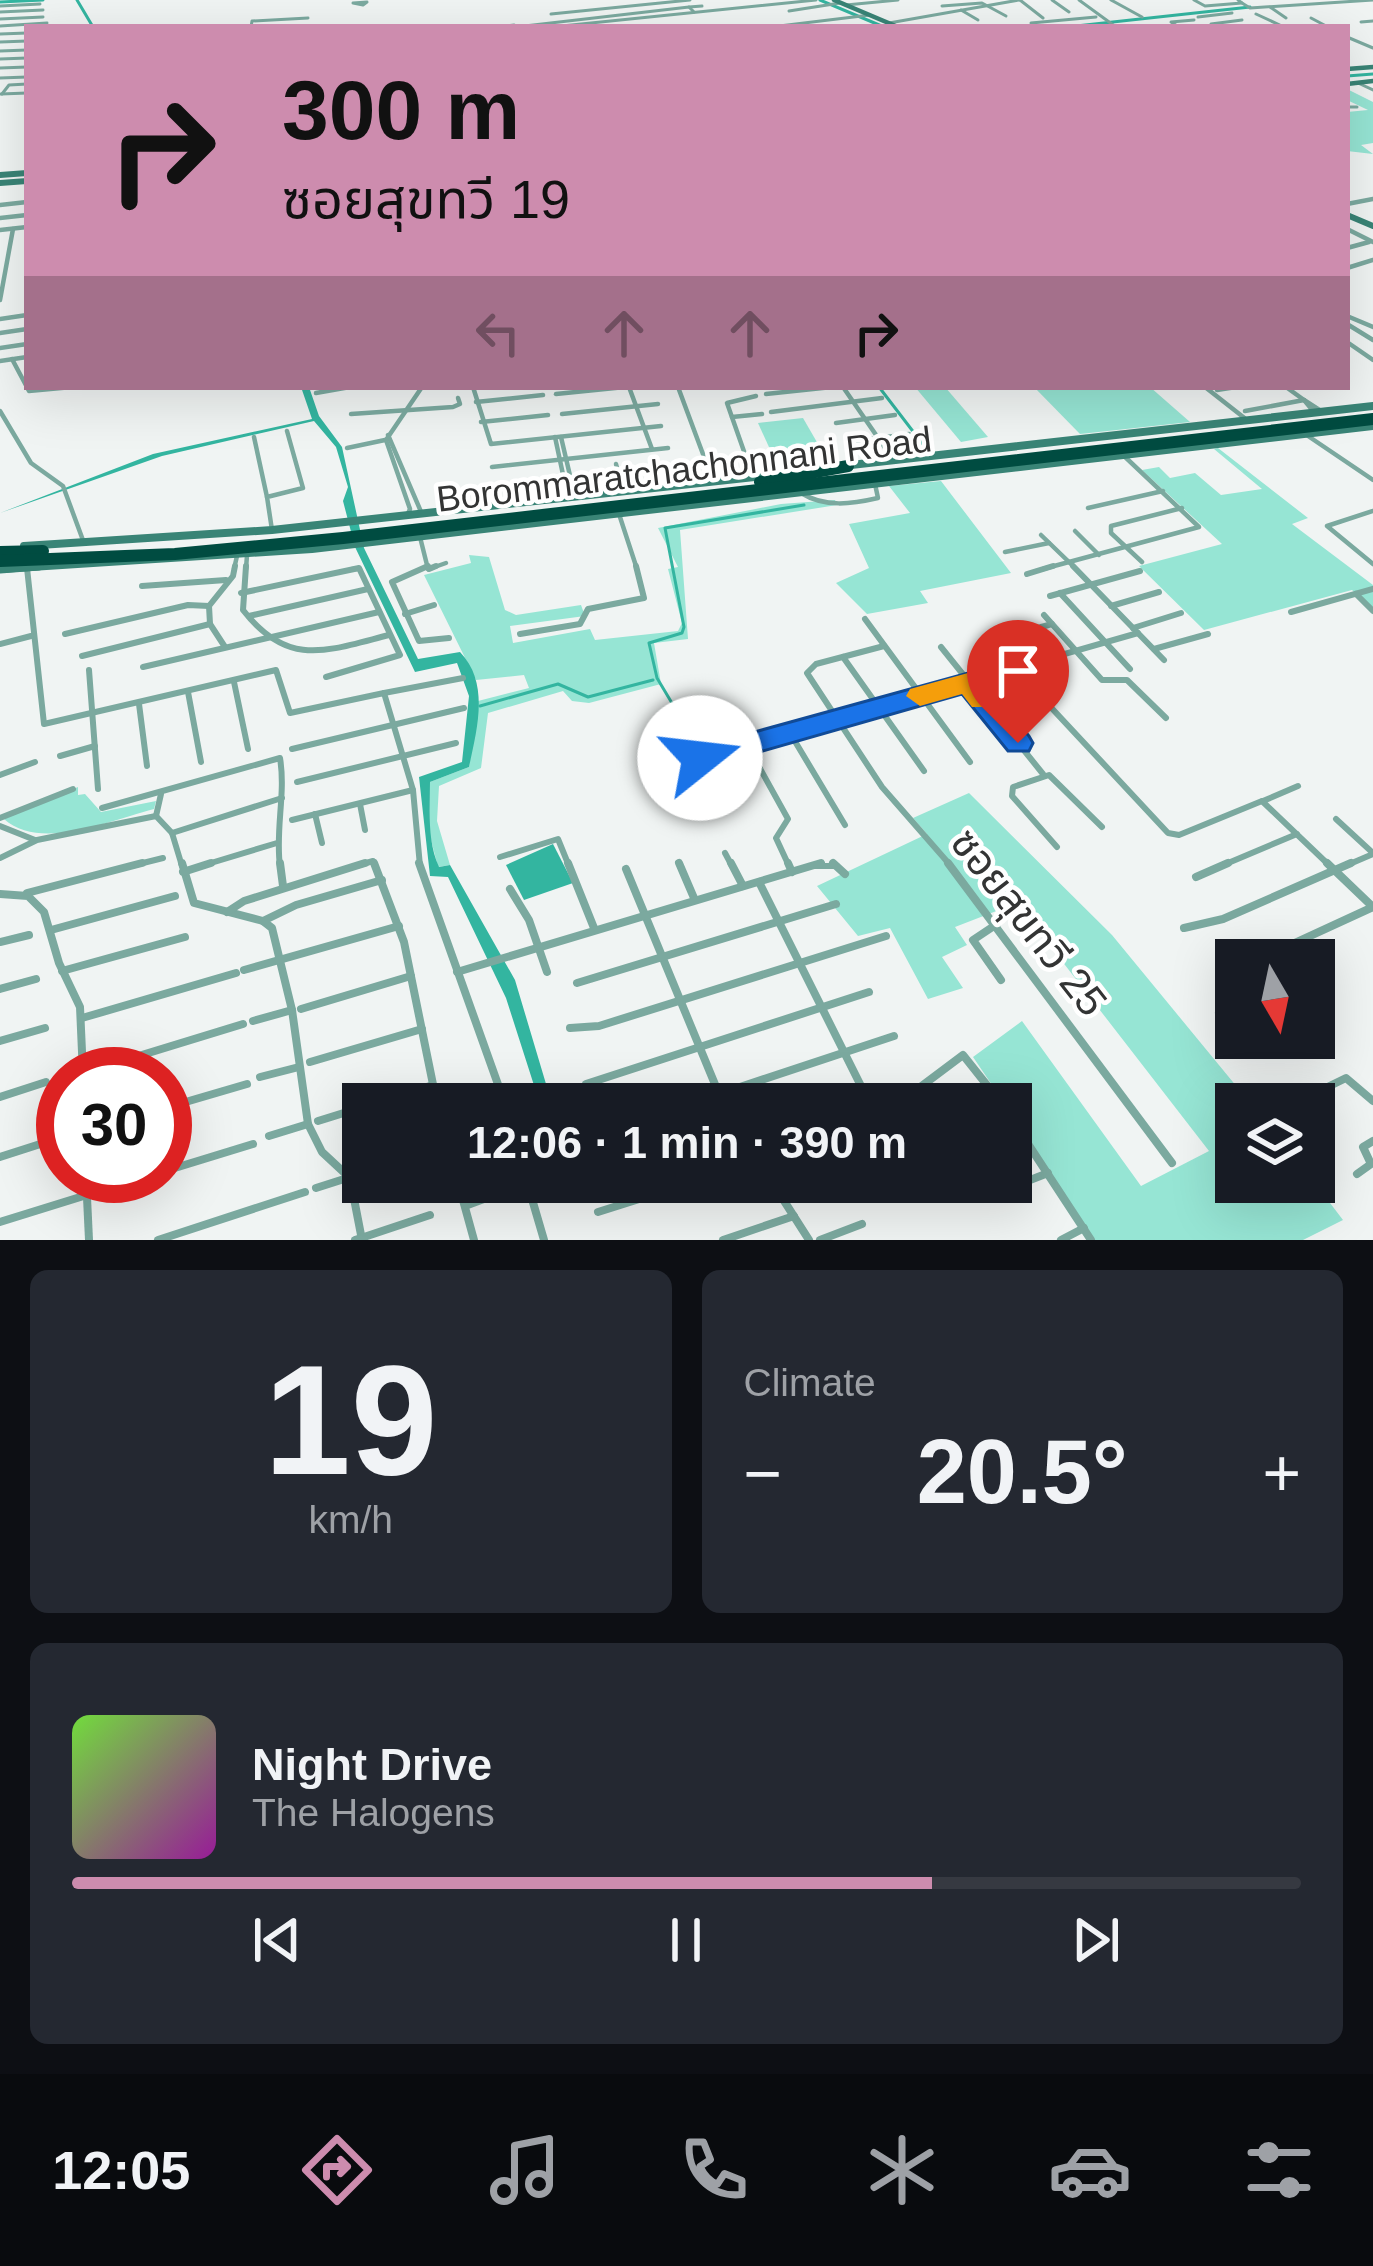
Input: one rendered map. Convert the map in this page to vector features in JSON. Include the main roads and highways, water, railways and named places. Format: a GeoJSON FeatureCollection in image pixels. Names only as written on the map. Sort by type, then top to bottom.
{"type":"FeatureCollection","features":[{"type":"Feature","properties":{"kind":"highway"},"geometry":{"type":"LineString","coordinates":[[1348,429],[1373,417]]}},
{"type":"Feature","properties":{"kind":"highway","name":"Borommaratchachonnani Road"},"geometry":{"type":"LineString","coordinates":[[0,565],[175,554],[753,483],[1373,417]]}},
{"type":"Feature","properties":{"kind":"highway"},"geometry":{"type":"LineString","coordinates":[[753,483],[848,466]]}},
{"type":"Feature","properties":{"kind":"highway"},"geometry":{"type":"LineString","coordinates":[[753,483],[819,490]]}},
{"type":"Feature","properties":{"kind":"highway","name":"Borommaratchachonnani Road"},"geometry":{"type":"LineString","coordinates":[[0,549],[112,549],[351,534]]}},
{"type":"Feature","properties":{"kind":"main road"},"geometry":{"type":"LineString","coordinates":[[839,3],[891,24]]}},
{"type":"Feature","properties":{"kind":"main road"},"geometry":{"type":"LineString","coordinates":[[848,466],[1246,416],[1318,412],[1373,417]]}},
{"type":"Feature","properties":{"kind":"main road"},"geometry":{"type":"LineString","coordinates":[[0,549],[272,530],[420,537],[1348,429]]}},
{"type":"Feature","properties":{"kind":"main road"},"geometry":{"type":"LineString","coordinates":[[0,565],[26,568],[242,556],[351,534],[414,512],[713,481],[753,483]]}},
{"type":"Feature","properties":{"kind":"waterway"},"geometry":{"type":"LineString","coordinates":[[0,2],[43,0]]}},
{"type":"Feature","properties":{"kind":"waterway"},"geometry":{"type":"LineString","coordinates":[[77,0],[91,24]]}},
{"type":"Feature","properties":{"kind":"waterway"},"geometry":{"type":"LineString","coordinates":[[820,0],[877,24]]}},
{"type":"Feature","properties":{"kind":"waterway"},"geometry":{"type":"LineString","coordinates":[[1094,24],[1250,7]]}},
{"type":"Feature","properties":{"kind":"waterway"},"geometry":{"type":"LineString","coordinates":[[1350,76],[1373,74]]}},
{"type":"Feature","properties":{"kind":"waterway"},"geometry":{"type":"LineString","coordinates":[[881,390],[928,451]]}},
{"type":"Feature","properties":{"kind":"waterway"},"geometry":{"type":"LineString","coordinates":[[688,730],[657,678],[649,643],[682,633],[684,627],[665,528],[804,505]]}},
{"type":"Feature","properties":{"kind":"waterway"},"geometry":{"type":"LineString","coordinates":[[480,706],[558,684],[588,697],[653,680]]}}]}
